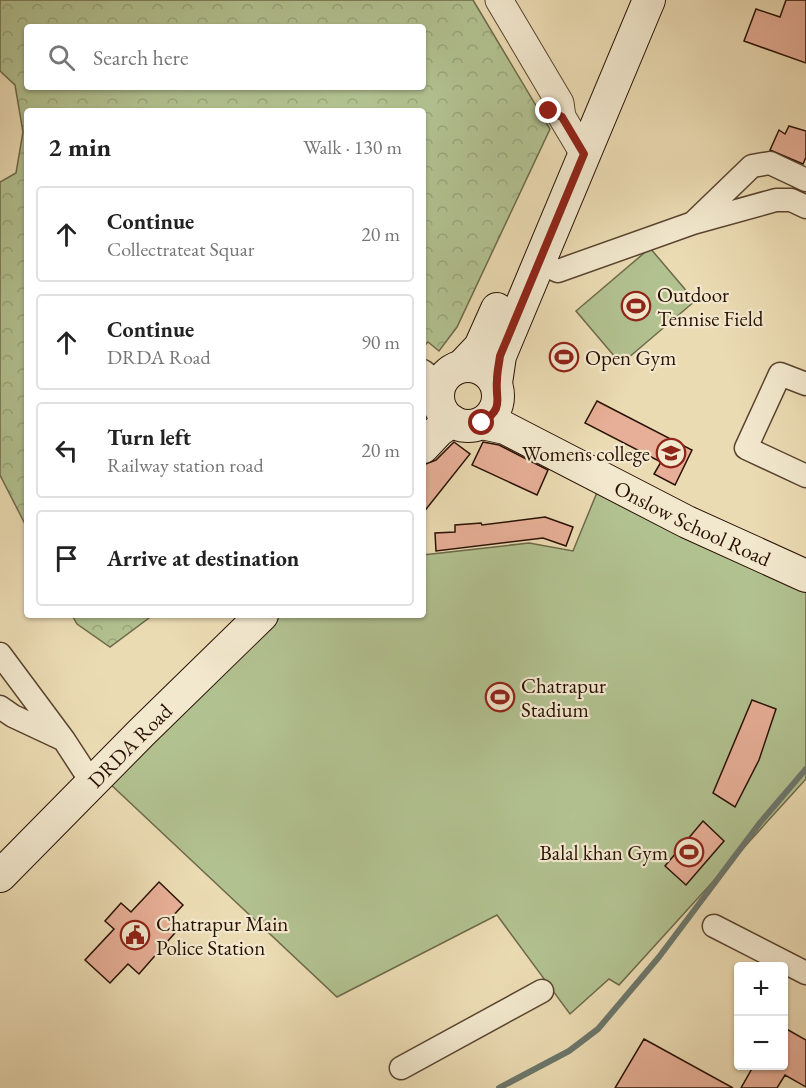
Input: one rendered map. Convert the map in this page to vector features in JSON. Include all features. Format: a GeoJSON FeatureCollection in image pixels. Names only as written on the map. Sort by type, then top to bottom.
{"type":"FeatureCollection","features":[{"type":"Feature","properties":{"kind":"main road"},"geometry":{"type":"LineString","coordinates":[[426,444],[438,431],[480,347],[634,0]]}},
{"type":"Feature","properties":{"kind":"main road"},"geometry":{"type":"LineString","coordinates":[[457,396],[500,356],[540,263],[573,136],[601,114],[649,0]]}},
{"type":"Feature","properties":{"kind":"main road","name":"Onslow School Road"},"geometry":{"type":"LineString","coordinates":[[457,396],[513,414],[805,567]]}},
{"type":"Feature","properties":{"kind":"main road","name":"DRDA Road"},"geometry":{"type":"LineString","coordinates":[[0,876],[87,775],[230,618]]}},
{"type":"Feature","properties":{"kind":"main road","name":"DRDA Road"},"geometry":{"type":"LineString","coordinates":[[0,850],[87,775],[259,618]]}},
{"type":"Feature","properties":{"kind":"street"},"geometry":{"type":"LineString","coordinates":[[485,0],[549,111],[573,136]]}},
{"type":"Feature","properties":{"kind":"street"},"geometry":{"type":"LineString","coordinates":[[499,0],[560,102],[573,136]]}},
{"type":"Feature","properties":{"kind":"street"},"geometry":{"type":"LineString","coordinates":[[693,223],[752,166],[770,164],[806,180]]}},
{"type":"Feature","properties":{"kind":"street"},"geometry":{"type":"LineString","coordinates":[[540,263],[558,271],[693,223],[776,200],[791,200],[806,207]]}},
{"type":"Feature","properties":{"kind":"street"},"geometry":{"type":"LineString","coordinates":[[806,384],[780,374],[746,448],[806,476]]}},
{"type":"Feature","properties":{"kind":"street"},"geometry":{"type":"LineString","coordinates":[[0,654],[87,775]]}},
{"type":"Feature","properties":{"kind":"street"},"geometry":{"type":"LineString","coordinates":[[0,707],[13,716],[64,740]]}},
{"type":"Feature","properties":{"kind":"street"},"geometry":{"type":"LineString","coordinates":[[714,926],[806,973]]}},
{"type":"Feature","properties":{"kind":"street"},"geometry":{"type":"LineString","coordinates":[[401,1068],[542,991]]}},
{"type":"Feature","properties":{"kind":"green space"},"geometry":{"type":"Polygon","coordinates":[[[0,0],[473,0],[550,129],[457,327],[439,351],[428,342],[426,344],[426,108],[24,108],[24,522],[0,475],[0,182],[16,173],[23,132],[15,85],[0,71],[0,0]]]}},
{"type":"Feature","properties":{"kind":"green space","name":"Outdoor Tennise Field"},"geometry":{"type":"Polygon","coordinates":[[[650,248],[695,301],[621,364],[576,311],[650,248]]]}},
{"type":"Feature","properties":{"kind":"green space","name":"Chatrapur Stadium"},"geometry":{"type":"Polygon","coordinates":[[[598,490],[806,580],[806,779],[619,985],[609,979],[570,1014],[497,915],[337,997],[107,781],[274,618],[426,618],[426,555],[529,543],[573,551],[598,490]]]}},
{"type":"Feature","properties":{"kind":"green space"},"geometry":{"type":"Polygon","coordinates":[[[74,618],[149,618],[110,647],[77,624],[74,618]]]}},
{"type":"Feature","properties":{"kind":"building"},"geometry":{"type":"Polygon","coordinates":[[[786,0],[806,0],[806,63],[744,41],[756,9],[780,17],[786,0]]]}},
{"type":"Feature","properties":{"kind":"building"},"geometry":{"type":"Polygon","coordinates":[[[789,126],[806,131],[806,157],[803,164],[770,150],[779,130],[785,134],[789,126]]]}},
{"type":"Feature","properties":{"kind":"building"},"geometry":{"type":"Polygon","coordinates":[[[597,401],[692,450],[675,485],[654,474],[661,462],[585,423],[597,401]]]}},
{"type":"Feature","properties":{"kind":"building"},"geometry":{"type":"Polygon","coordinates":[[[454,442],[470,454],[426,509],[426,464],[436,460],[454,442]]]}},
{"type":"Feature","properties":{"kind":"building"},"geometry":{"type":"Polygon","coordinates":[[[483,442],[499,445],[548,470],[537,495],[472,465],[483,442]]]}},
{"type":"Feature","properties":{"kind":"building"},"geometry":{"type":"Polygon","coordinates":[[[545,517],[573,527],[566,546],[543,538],[436,551],[435,533],[455,532],[455,525],[481,523],[482,525],[545,517]]]}},
{"type":"Feature","properties":{"kind":"building"},"geometry":{"type":"Polygon","coordinates":[[[752,700],[776,709],[759,760],[735,807],[713,793],[752,700]]]}},
{"type":"Feature","properties":{"kind":"building"},"geometry":{"type":"Polygon","coordinates":[[[703,821],[724,841],[686,885],[665,866],[703,821]]]}},
{"type":"Feature","properties":{"kind":"building"},"geometry":{"type":"Polygon","coordinates":[[[159,882],[183,905],[172,917],[181,926],[139,974],[128,964],[110,983],[85,960],[114,929],[105,921],[121,903],[131,912],[159,882]]]}},
{"type":"Feature","properties":{"kind":"building"},"geometry":{"type":"Polygon","coordinates":[[[788,1030],[806,1040],[806,1087],[785,1075],[777,1088],[741,1088],[751,1070],[788,1070],[788,1030]]]}},
{"type":"Feature","properties":{"kind":"building"},"geometry":{"type":"Polygon","coordinates":[[[644,1039],[733,1088],[615,1088],[644,1039]]]}},
{"type":"Feature","properties":{"kind":"waterway"},"geometry":{"type":"LineString","coordinates":[[499,1088],[569,1051],[598,1029],[659,957],[759,824],[806,769]]}},
{"type":"Feature","properties":{"kind":"place","name":"Outdoor Tennise Field"},"geometry":{"type":"Point","coordinates":[636,306]}},
{"type":"Feature","properties":{"kind":"place","name":"Open Gym"},"geometry":{"type":"Point","coordinates":[564,357]}},
{"type":"Feature","properties":{"kind":"place","name":"Womens college"},"geometry":{"type":"Point","coordinates":[671,453]}},
{"type":"Feature","properties":{"kind":"place","name":"Chatrapur Stadium"},"geometry":{"type":"Point","coordinates":[500,697]}},
{"type":"Feature","properties":{"kind":"place","name":"Balal khan Gym"},"geometry":{"type":"Point","coordinates":[689,852]}},
{"type":"Feature","properties":{"kind":"place","name":"Chatrapur Main Police Station"},"geometry":{"type":"Point","coordinates":[135,935]}},
{"type":"Feature","properties":{"kind":"route"},"geometry":{"type":"LineString","coordinates":[[482,423],[496,408],[498,400],[496,383],[500,356],[584,154],[562,117],[549,111]]}}]}
